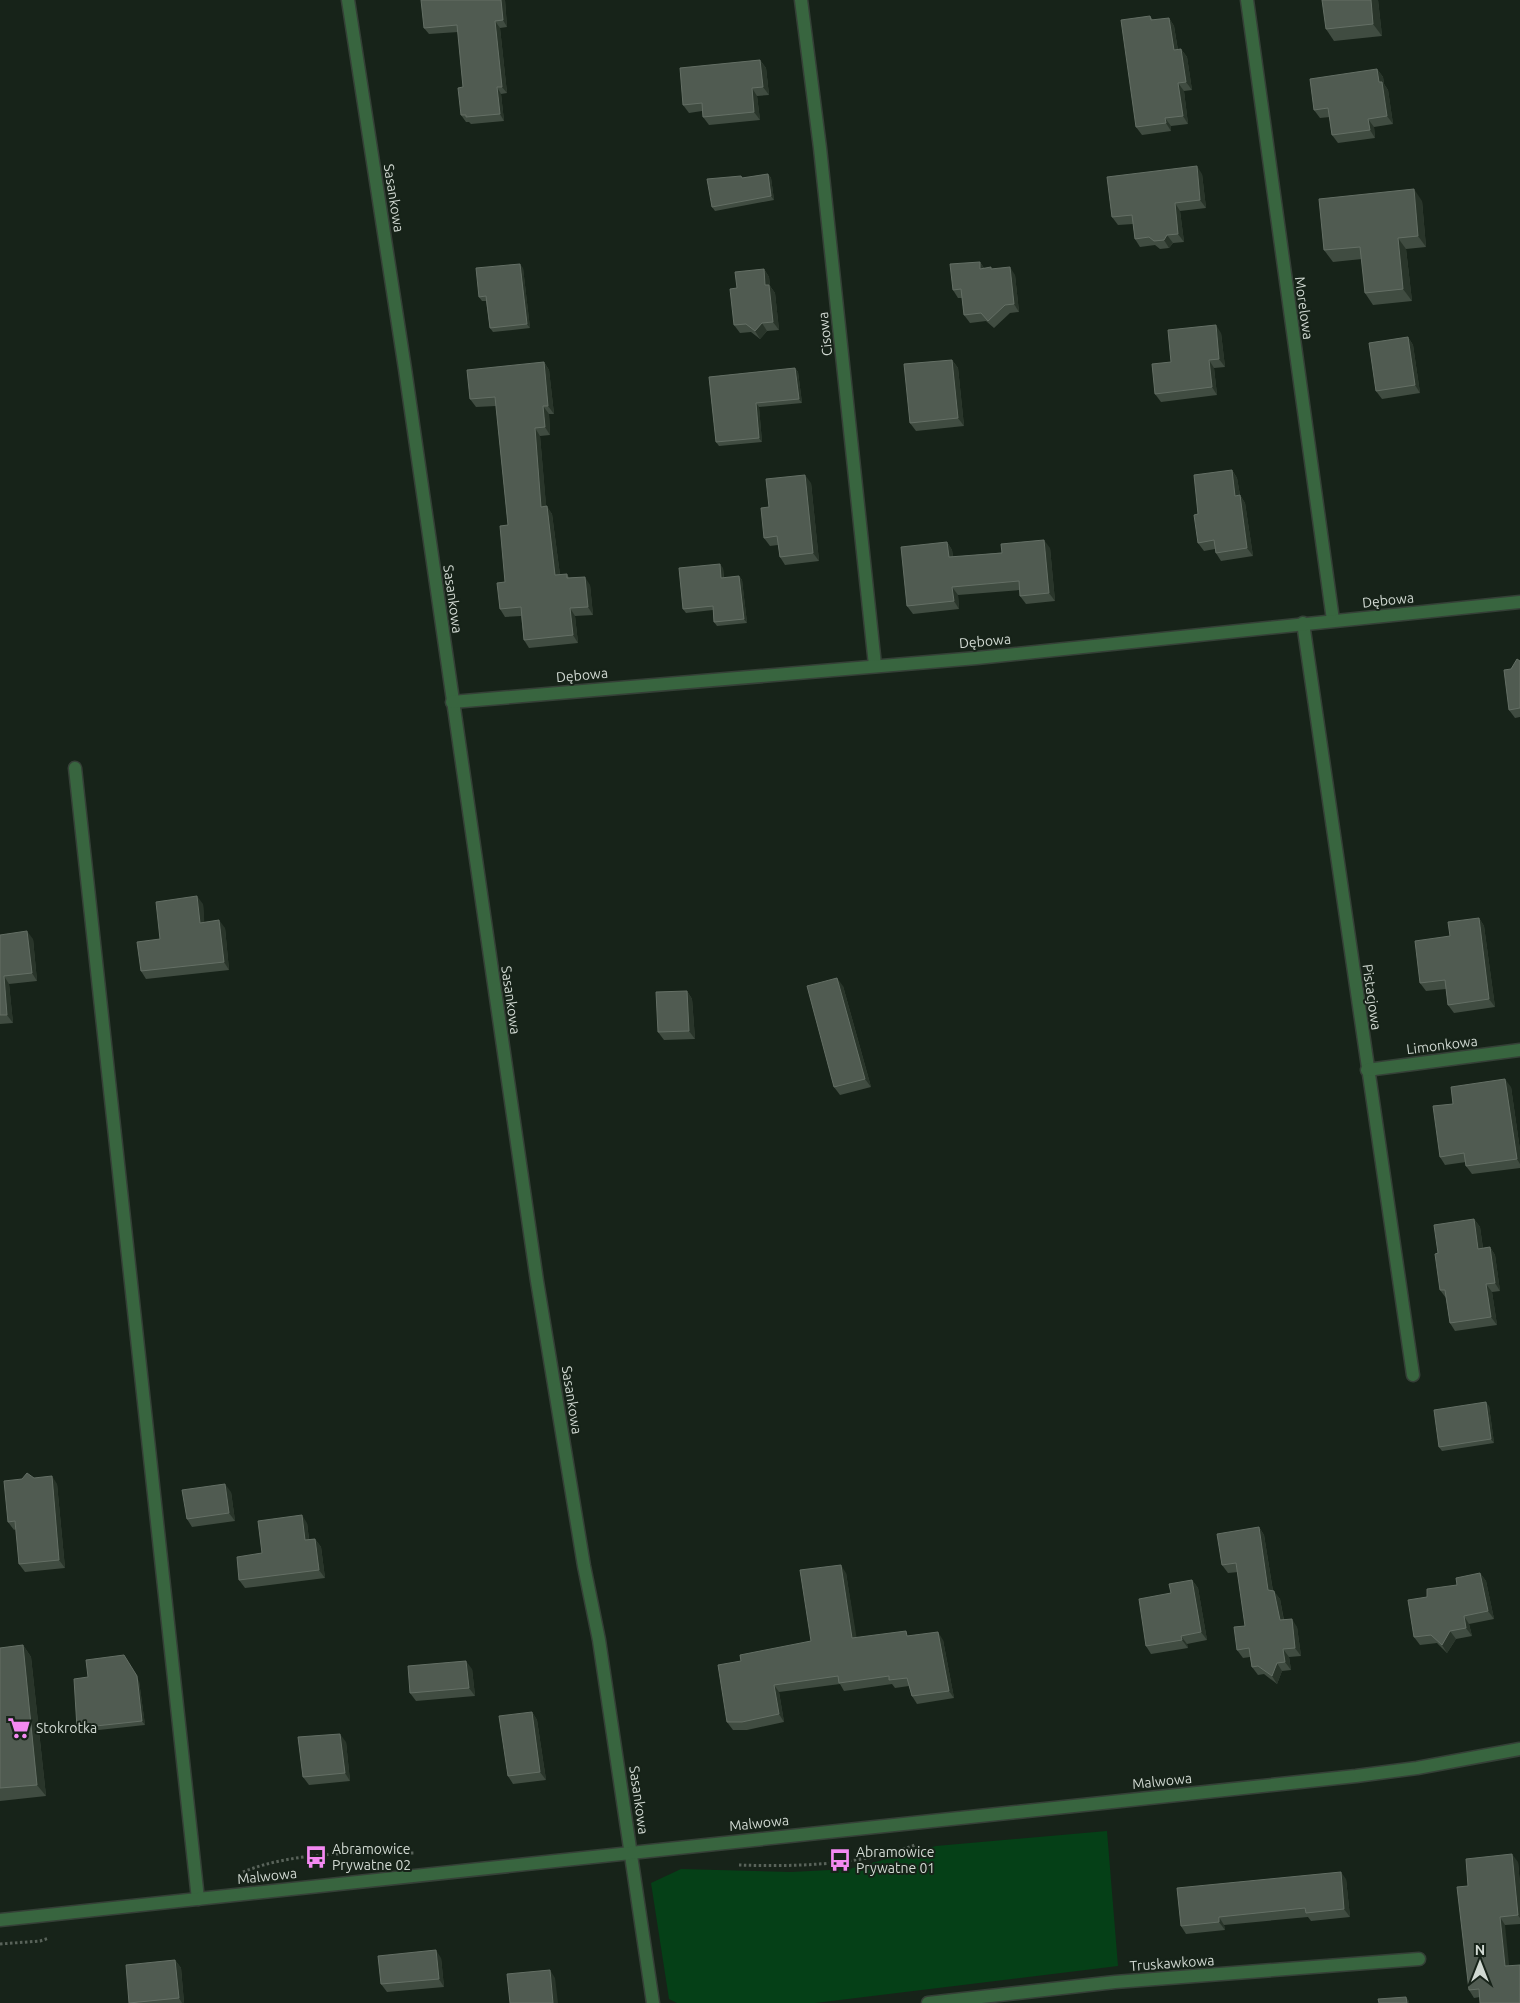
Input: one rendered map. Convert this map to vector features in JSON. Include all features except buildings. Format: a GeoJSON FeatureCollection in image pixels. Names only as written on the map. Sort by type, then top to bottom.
{"type":"FeatureCollection","features":[{"type":"Feature","properties":{"kind":"street","name":"Sasankowa"},"geometry":{"type":"LineString","coordinates":[[348,0],[406,368],[452,702],[537,1281],[584,1566],[599,1640],[653,2003]]}},
{"type":"Feature","properties":{"kind":"street","name":"Cisowa"},"geometry":{"type":"LineString","coordinates":[[802,0],[821,158],[875,665]]}},
{"type":"Feature","properties":{"kind":"street","name":"Morelowa"},"geometry":{"type":"LineString","coordinates":[[1247,0],[1332,620]]}},
{"type":"Feature","properties":{"kind":"street","name":"Dębowa"},"geometry":{"type":"LineString","coordinates":[[452,702],[875,665],[977,658],[1520,602]]}},
{"type":"Feature","properties":{"kind":"street","name":"Pistacjowa"},"geometry":{"type":"LineString","coordinates":[[1303,623],[1413,1375]]}},
{"type":"Feature","properties":{"kind":"street"},"geometry":{"type":"LineString","coordinates":[[75,768],[198,1899]]}},
{"type":"Feature","properties":{"kind":"street","name":"Limonkowa"},"geometry":{"type":"LineString","coordinates":[[1367,1070],[1520,1050]]}},
{"type":"Feature","properties":{"kind":"street","name":"Malwowa"},"geometry":{"type":"LineString","coordinates":[[0,1920],[1364,1775],[1417,1768],[1520,1748]]}},
{"type":"Feature","properties":{"kind":"street","name":"Truskawkowa"},"geometry":{"type":"LineString","coordinates":[[928,2003],[1116,1982],[1420,1959]]}},
{"type":"Feature","properties":{"kind":"path"},"geometry":{"type":"LineString","coordinates":[[240,1873],[262,1864],[287,1859],[353,1854],[416,1853]]}},
{"type":"Feature","properties":{"kind":"green space"},"geometry":{"type":"Polygon","coordinates":[[[1107,1831],[1118,1966],[815,2003],[677,2003],[669,1999],[651,1883],[681,1869],[791,1872],[849,1869],[936,1846],[1107,1831]]]}},
{"type":"Feature","properties":{"kind":"place","name":"Stokrotka"},"geometry":{"type":"Point","coordinates":[19,1728]}},
{"type":"Feature","properties":{"kind":"place","name":"Abramowice Prywatne 02"},"geometry":{"type":"Point","coordinates":[316,1857]}},
{"type":"Feature","properties":{"kind":"place","name":"Abramowice Prywatne 01"},"geometry":{"type":"Point","coordinates":[840,1860]}}]}
